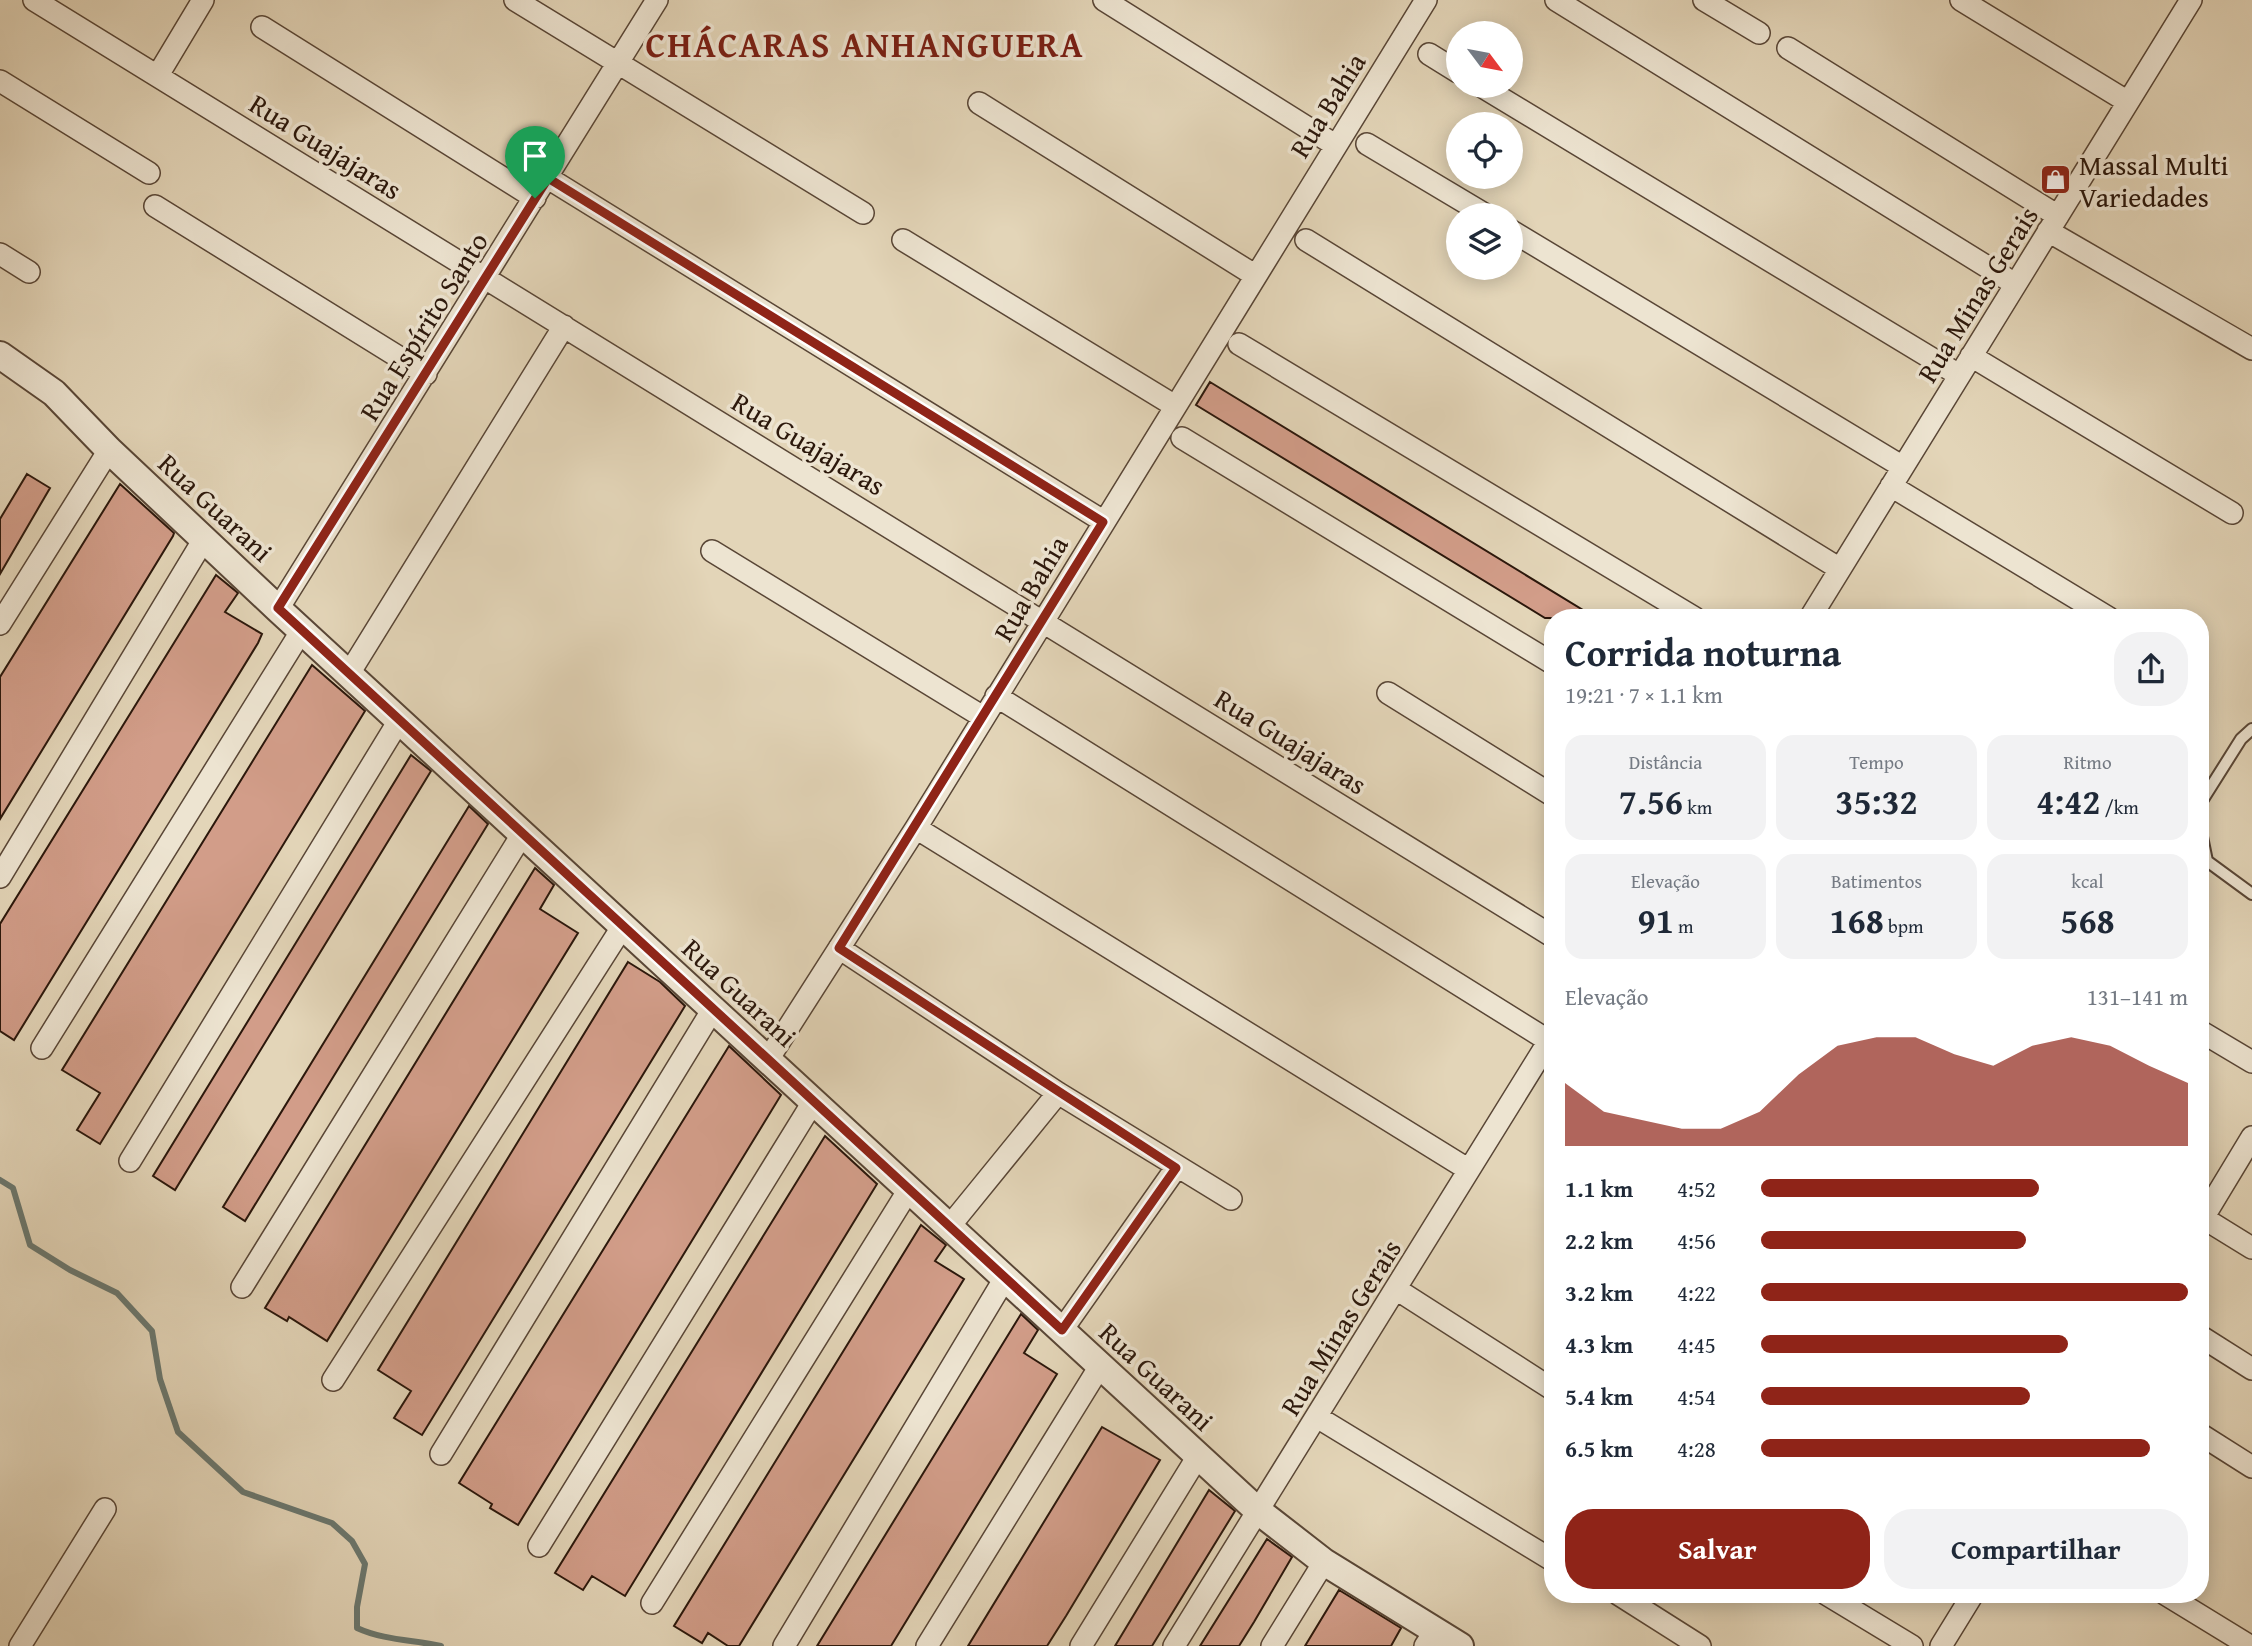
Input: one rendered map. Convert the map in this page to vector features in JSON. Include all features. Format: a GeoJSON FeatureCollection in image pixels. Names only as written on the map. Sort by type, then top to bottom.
{"type":"FeatureCollection","features":[{"type":"Feature","properties":{"kind":"street","name":"Rua Guajajaras"},"geometry":{"type":"LineString","coordinates":[[34,0],[62,7],[158,75],[1544,931]]}},
{"type":"Feature","properties":{"kind":"street"},"geometry":{"type":"LineString","coordinates":[[158,75],[203,0]]}},
{"type":"Feature","properties":{"kind":"street"},"geometry":{"type":"LineString","coordinates":[[515,0],[863,213]]}},
{"type":"Feature","properties":{"kind":"street","name":"Rua Espírito Santo"},"geometry":{"type":"LineString","coordinates":[[278,608],[657,0]]}},
{"type":"Feature","properties":{"kind":"street"},"geometry":{"type":"LineString","coordinates":[[1104,0],[1335,145]]}},
{"type":"Feature","properties":{"kind":"street"},"geometry":{"type":"LineString","coordinates":[[1556,0],[2015,284]]}},
{"type":"Feature","properties":{"kind":"street"},"geometry":{"type":"LineString","coordinates":[[1704,0],[1759,33]]}},
{"type":"Feature","properties":{"kind":"street"},"geometry":{"type":"LineString","coordinates":[[1961,0],[2128,102]]}},
{"type":"Feature","properties":{"kind":"street","name":"Rua Minas Gerais"},"geometry":{"type":"LineString","coordinates":[[1816,609],[2188,1]]}},
{"type":"Feature","properties":{"kind":"street","name":"Rua Bahia"},"geometry":{"type":"LineString","coordinates":[[767,1061],[916,828],[1256,276],[1418,3]]}},
{"type":"Feature","properties":{"kind":"street"},"geometry":{"type":"LineString","coordinates":[[262,27],[535,198]]}},
{"type":"Feature","properties":{"kind":"street"},"geometry":{"type":"LineString","coordinates":[[1788,48],[2053,223],[2252,349]]}},
{"type":"Feature","properties":{"kind":"street"},"geometry":{"type":"LineString","coordinates":[[1429,54],[1446,65]]}},
{"type":"Feature","properties":{"kind":"street"},"geometry":{"type":"LineString","coordinates":[[0,81],[149,173]]}},
{"type":"Feature","properties":{"kind":"street"},"geometry":{"type":"LineString","coordinates":[[1501,98],[1959,375]]}},
{"type":"Feature","properties":{"kind":"street"},"geometry":{"type":"LineString","coordinates":[[979,103],[1256,276]]}},
{"type":"Feature","properties":{"kind":"street"},"geometry":{"type":"LineString","coordinates":[[1367,144],[1466,203]]}},
{"type":"Feature","properties":{"kind":"street"},"geometry":{"type":"LineString","coordinates":[[548,178],[1103,522]]}},
{"type":"Feature","properties":{"kind":"street"},"geometry":{"type":"LineString","coordinates":[[155,206],[426,374]]}},
{"type":"Feature","properties":{"kind":"street"},"geometry":{"type":"LineString","coordinates":[[1523,238],[1903,467]]}},
{"type":"Feature","properties":{"kind":"street"},"geometry":{"type":"LineString","coordinates":[[903,240],[1175,406]]}},
{"type":"Feature","properties":{"kind":"street"},"geometry":{"type":"LineString","coordinates":[[1306,240],[1840,569]]}},
{"type":"Feature","properties":{"kind":"street"},"geometry":{"type":"LineString","coordinates":[[0,254],[29,272]]}},
{"type":"Feature","properties":{"kind":"street"},"geometry":{"type":"LineString","coordinates":[[350,672],[564,326]]}},
{"type":"Feature","properties":{"kind":"street"},"geometry":{"type":"LineString","coordinates":[[1239,344],[1680,609]]}},
{"type":"Feature","properties":{"kind":"street","name":"Rua Guarani"},"geometry":{"type":"LineString","coordinates":[[0,355],[54,393],[108,450],[278,608],[1257,1510],[1430,1638],[1460,1646]]}},
{"type":"Feature","properties":{"kind":"street"},"geometry":{"type":"LineString","coordinates":[[1971,356],[2232,513]]}},
{"type":"Feature","properties":{"kind":"street"},"geometry":{"type":"LineString","coordinates":[[1182,439],[1544,658]]}},
{"type":"Feature","properties":{"kind":"street"},"geometry":{"type":"LineString","coordinates":[[0,624],[108,450]]}},
{"type":"Feature","properties":{"kind":"street"},"geometry":{"type":"LineString","coordinates":[[1891,486],[2094,609]]}},
{"type":"Feature","properties":{"kind":"street"},"geometry":{"type":"LineString","coordinates":[[0,877],[204,538]]}},
{"type":"Feature","properties":{"kind":"street"},"geometry":{"type":"LineString","coordinates":[[712,551],[984,717]]}},
{"type":"Feature","properties":{"kind":"street"},"geometry":{"type":"LineString","coordinates":[[42,1048],[296,634],[302,630]]}},
{"type":"Feature","properties":{"kind":"street"},"geometry":{"type":"LineString","coordinates":[[1388,693],[1544,790]]}},
{"type":"Feature","properties":{"kind":"street"},"geometry":{"type":"LineString","coordinates":[[996,696],[1544,1035]]}},
{"type":"Feature","properties":{"kind":"street"},"geometry":{"type":"LineString","coordinates":[[130,1161],[400,719]]}},
{"type":"Feature","properties":{"kind":"street"},"geometry":{"type":"LineString","coordinates":[[916,828],[1469,1170]]}},
{"type":"Feature","properties":{"kind":"street"},"geometry":{"type":"LineString","coordinates":[[242,1287],[523,833]]}},
{"type":"Feature","properties":{"kind":"street"},"geometry":{"type":"LineString","coordinates":[[332,1380],[619,932],[627,929]]}},
{"type":"Feature","properties":{"kind":"street"},"geometry":{"type":"LineString","coordinates":[[839,948],[1058,1093],[1176,1168],[1231,1199]]}},
{"type":"Feature","properties":{"kind":"street"},"geometry":{"type":"LineString","coordinates":[[441,1454],[713,1009]]}},
{"type":"Feature","properties":{"kind":"street"},"geometry":{"type":"LineString","coordinates":[[2209,1036],[2252,1062]]}},
{"type":"Feature","properties":{"kind":"street","name":"Rua Minas Gerais"},"geometry":{"type":"LineString","coordinates":[[1174,1646],[1544,1049]]}},
{"type":"Feature","properties":{"kind":"street"},"geometry":{"type":"LineString","coordinates":[[950,1227],[1058,1093]]}},
{"type":"Feature","properties":{"kind":"street"},"geometry":{"type":"LineString","coordinates":[[539,1546],[813,1102]]}},
{"type":"Feature","properties":{"kind":"street"},"geometry":{"type":"LineString","coordinates":[[2209,1206],[2252,1137]]}},
{"type":"Feature","properties":{"kind":"street"},"geometry":{"type":"LineString","coordinates":[[1062,1330],[1176,1168]]}},
{"type":"Feature","properties":{"kind":"street"},"geometry":{"type":"LineString","coordinates":[[652,1603],[908,1191]]}},
{"type":"Feature","properties":{"kind":"street"},"geometry":{"type":"LineString","coordinates":[[2209,1224],[2252,1248]]}},
{"type":"Feature","properties":{"kind":"street"},"geometry":{"type":"LineString","coordinates":[[785,1646],[1006,1278]]}},
{"type":"Feature","properties":{"kind":"street"},"geometry":{"type":"LineString","coordinates":[[1396,1289],[1544,1384]]}},
{"type":"Feature","properties":{"kind":"street"},"geometry":{"type":"LineString","coordinates":[[2209,1342],[2252,1369]]}},
{"type":"Feature","properties":{"kind":"street"},"geometry":{"type":"LineString","coordinates":[[927,1646],[1100,1366]]}},
{"type":"Feature","properties":{"kind":"street"},"geometry":{"type":"LineString","coordinates":[[1317,1417],[1544,1555]]}},
{"type":"Feature","properties":{"kind":"street"},"geometry":{"type":"LineString","coordinates":[[2209,1440],[2252,1467]]}},
{"type":"Feature","properties":{"kind":"street"},"geometry":{"type":"LineString","coordinates":[[1081,1646],[1198,1456]]}},
{"type":"Feature","properties":{"kind":"street"},"geometry":{"type":"LineString","coordinates":[[20,1646],[105,1509]]}},
{"type":"Feature","properties":{"kind":"street"},"geometry":{"type":"LineString","coordinates":[[1272,1646],[1324,1562]]}},
{"type":"Feature","properties":{"kind":"street"},"geometry":{"type":"LineString","coordinates":[[1632,1603],[1700,1646]]}},
{"type":"Feature","properties":{"kind":"street"},"geometry":{"type":"LineString","coordinates":[[1841,1603],[1912,1646]]}},
{"type":"Feature","properties":{"kind":"street"},"geometry":{"type":"LineString","coordinates":[[1942,1646],[1968,1603]]}},
{"type":"Feature","properties":{"kind":"street"},"geometry":{"type":"LineString","coordinates":[[2180,1603],[2250,1646]]}},
{"type":"Feature","properties":{"kind":"lane"},"geometry":{"type":"LineString","coordinates":[[2209,790],[2241,740],[2252,729]]}},
{"type":"Feature","properties":{"kind":"lane"},"geometry":{"type":"LineString","coordinates":[[2209,862],[2252,894]]}},
{"type":"Feature","properties":{"kind":"building"},"geometry":{"type":"Polygon","coordinates":[[[1210,382],[1581,609],[1544,609],[1544,617],[1196,405],[1210,382]]]}},
{"type":"Feature","properties":{"kind":"building"},"geometry":{"type":"Polygon","coordinates":[[[27,474],[50,488],[0,574],[0,519],[27,474]]]}},
{"type":"Feature","properties":{"kind":"building"},"geometry":{"type":"Polygon","coordinates":[[[120,484],[174,533],[173,536],[0,819],[0,677],[120,484]]]}},
{"type":"Feature","properties":{"kind":"building"},"geometry":{"type":"Polygon","coordinates":[[[216,575],[238,593],[225,612],[262,634],[14,1040],[0,1031],[0,924],[216,575]]]}},
{"type":"Feature","properties":{"kind":"building"},"geometry":{"type":"Polygon","coordinates":[[[312,665],[365,711],[100,1144],[77,1130],[100,1093],[62,1070],[312,665]]]}},
{"type":"Feature","properties":{"kind":"building"},"geometry":{"type":"Polygon","coordinates":[[[411,755],[431,771],[175,1190],[153,1176],[411,755]]]}},
{"type":"Feature","properties":{"kind":"building"},"geometry":{"type":"Polygon","coordinates":[[[469,806],[488,824],[245,1221],[223,1207],[469,806]]]}},
{"type":"Feature","properties":{"kind":"building"},"geometry":{"type":"Polygon","coordinates":[[[535,868],[554,885],[540,909],[578,933],[327,1341],[289,1317],[287,1321],[265,1308],[535,868]]]}},
{"type":"Feature","properties":{"kind":"building"},"geometry":{"type":"Polygon","coordinates":[[[628,962],[660,982],[685,1006],[422,1435],[394,1418],[411,1391],[378,1370],[628,962]]]}},
{"type":"Feature","properties":{"kind":"building"},"geometry":{"type":"Polygon","coordinates":[[[729,1046],[781,1095],[518,1525],[490,1508],[492,1504],[459,1483],[729,1046]]]}},
{"type":"Feature","properties":{"kind":"building"},"geometry":{"type":"Polygon","coordinates":[[[825,1136],[877,1184],[625,1596],[592,1576],[583,1590],[555,1573],[825,1136]]]}},
{"type":"Feature","properties":{"kind":"building"},"geometry":{"type":"Polygon","coordinates":[[[921,1225],[946,1245],[935,1261],[964,1279],[739,1646],[728,1646],[708,1633],[702,1643],[674,1626],[921,1225]]]}},
{"type":"Feature","properties":{"kind":"building"},"geometry":{"type":"Polygon","coordinates":[[[1021,1314],[1038,1330],[1024,1353],[1057,1374],[891,1646],[817,1646],[1021,1314]]]}},
{"type":"Feature","properties":{"kind":"building"},"geometry":{"type":"Polygon","coordinates":[[[1102,1427],[1160,1460],[1066,1616],[1047,1646],[968,1646],[1102,1427]]]}},
{"type":"Feature","properties":{"kind":"building"},"geometry":{"type":"Polygon","coordinates":[[[1209,1490],[1235,1511],[1152,1646],[1115,1646],[1209,1490]]]}},
{"type":"Feature","properties":{"kind":"building"},"geometry":{"type":"Polygon","coordinates":[[[1267,1539],[1292,1557],[1239,1646],[1200,1646],[1267,1539]]]}},
{"type":"Feature","properties":{"kind":"building"},"geometry":{"type":"Polygon","coordinates":[[[1339,1590],[1401,1628],[1391,1646],[1305,1646],[1339,1590]]]}},
{"type":"Feature","properties":{"kind":"waterway"},"geometry":{"type":"LineString","coordinates":[[0,1180],[13,1188],[30,1245],[70,1270],[117,1293],[152,1331],[160,1379],[178,1432],[243,1492],[332,1523],[352,1541],[365,1564],[357,1607],[357,1628],[388,1637],[441,1646]]}},
{"type":"Feature","properties":{"kind":"place","name":"Massal Multi Variedades"},"geometry":{"type":"Point","coordinates":[2056,180]}},
{"type":"Feature","properties":{"kind":"district","name":"CHÁCARAS ANHANGUERA"},"geometry":{"type":"Point","coordinates":[865,44]}},
{"type":"Feature","properties":{"kind":"route"},"geometry":{"type":"LineString","coordinates":[[548,178],[1103,522],[916,828],[839,948],[1176,1168],[1062,1330],[278,608],[535,198],[548,178]]}}]}
